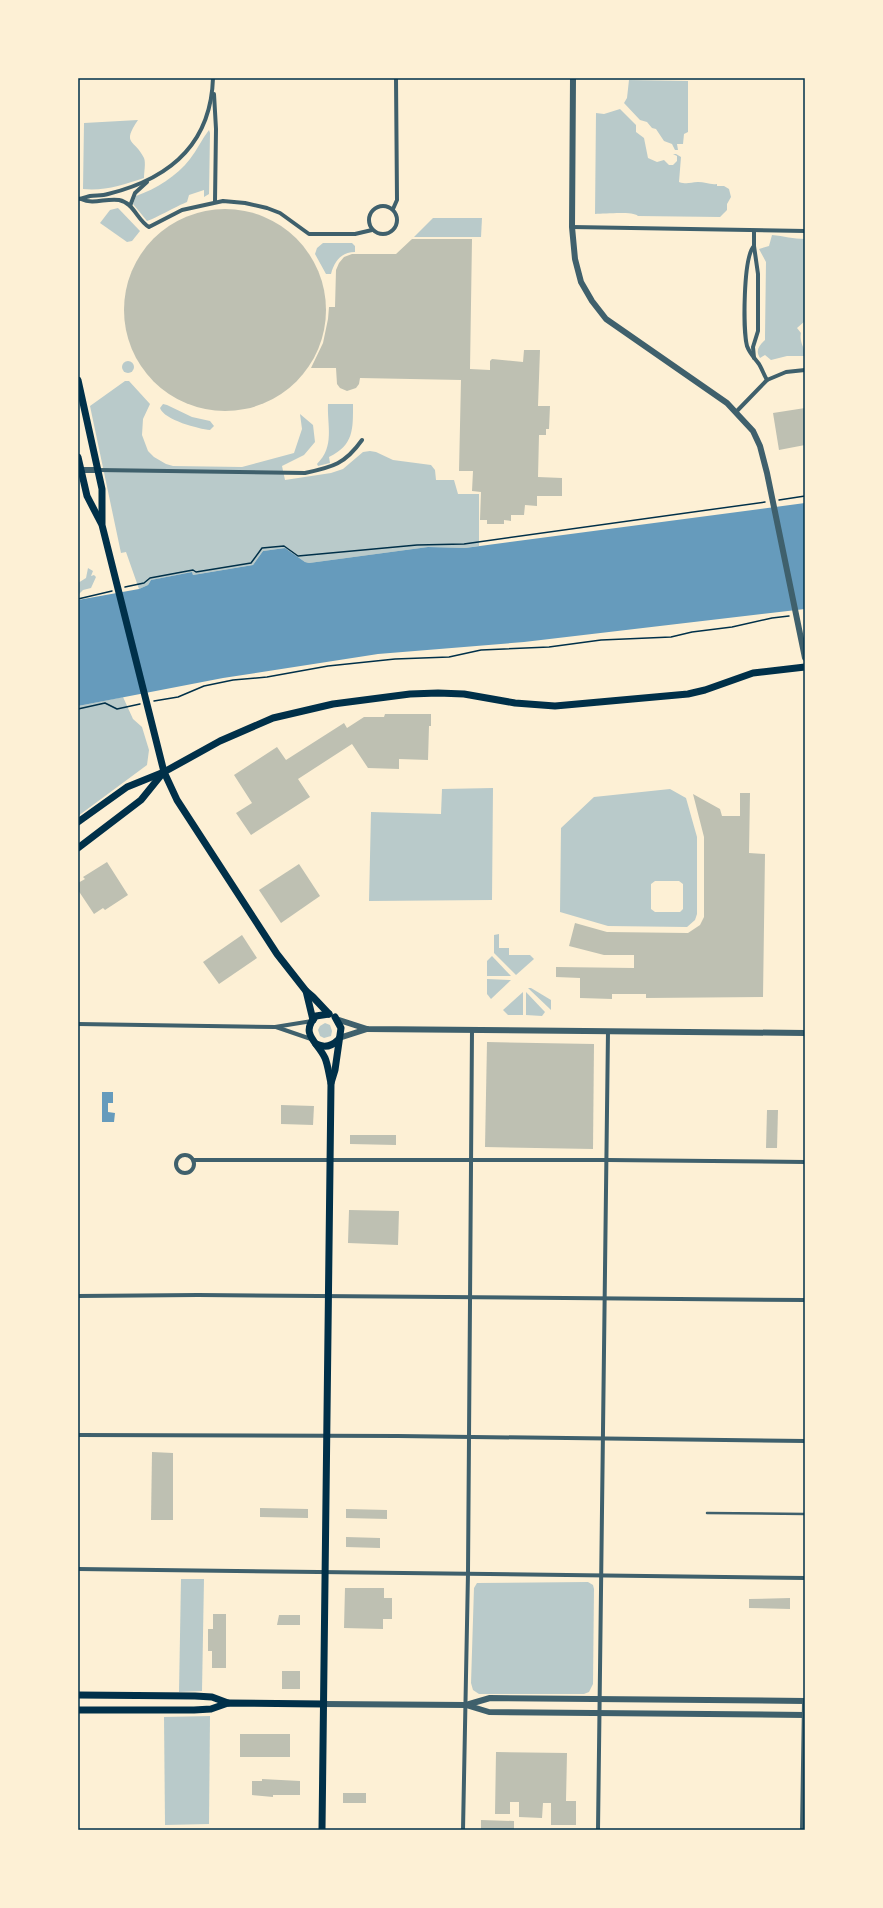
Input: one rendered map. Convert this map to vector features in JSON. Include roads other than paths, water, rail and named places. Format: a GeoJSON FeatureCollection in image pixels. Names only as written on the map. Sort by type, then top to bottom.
{"type":"FeatureCollection","features":[{"type":"Feature","properties":{"kind":"main road"},"geometry":{"type":"LineString","coordinates":[[78,380],[102,489],[102,525]]}},
{"type":"Feature","properties":{"kind":"main road"},"geometry":{"type":"LineString","coordinates":[[78,457],[87,496],[102,525],[164,772],[180,805],[278,954],[306,991],[314,997],[333,1017],[341,1028],[335,1070],[331,1083]]}},
{"type":"Feature","properties":{"kind":"main road"},"geometry":{"type":"LineString","coordinates":[[78,822],[127,787],[164,772],[220,741],[274,718],[333,704],[410,694],[438,693],[464,694],[532,705],[581,704],[688,694],[705,690],[754,673],[805,667]]}},
{"type":"Feature","properties":{"kind":"main road"},"geometry":{"type":"LineString","coordinates":[[78,848],[141,800],[164,772]]}},
{"type":"Feature","properties":{"kind":"main road"},"geometry":{"type":"LineString","coordinates":[[306,991],[312,1020],[309,1033],[326,1060],[331,1083],[330,1296],[322,1830]]}},
{"type":"Feature","properties":{"kind":"main road"},"geometry":{"type":"LineString","coordinates":[[312,1020],[322,1014],[333,1017]]}},
{"type":"Feature","properties":{"kind":"main road"},"geometry":{"type":"LineString","coordinates":[[313,1041],[327,1046],[334,1044],[339,1039]]}},
{"type":"Feature","properties":{"kind":"main road"},"geometry":{"type":"LineString","coordinates":[[78,1695],[195,1696],[212,1697],[228,1703]]}},
{"type":"Feature","properties":{"kind":"main road"},"geometry":{"type":"LineString","coordinates":[[78,1710],[194,1710],[211,1708],[228,1703],[324,1704]]}},
{"type":"Feature","properties":{"kind":"street"},"geometry":{"type":"LineString","coordinates":[[393,209],[397,200],[396,78]]}},
{"type":"Feature","properties":{"kind":"street"},"geometry":{"type":"LineString","coordinates":[[573,78],[572,227],[575,259],[581,282],[592,301],[606,319],[728,403],[753,430],[760,446],[767,473],[805,658]]}},
{"type":"Feature","properties":{"kind":"street"},"geometry":{"type":"LineString","coordinates":[[80,198],[107,195],[150,179],[166,170],[180,159],[191,145],[206,113],[212,96],[213,79]]}},
{"type":"Feature","properties":{"kind":"street"},"geometry":{"type":"LineString","coordinates":[[213,79],[216,129],[215,201]]}},
{"type":"Feature","properties":{"kind":"street"},"geometry":{"type":"LineString","coordinates":[[130,206],[135,193],[150,179]]}},
{"type":"Feature","properties":{"kind":"street"},"geometry":{"type":"LineString","coordinates":[[80,198],[93,202],[119,200],[130,206],[145,225],[149,227],[182,210],[215,201],[236,201],[267,208],[280,213],[309,234],[355,234],[372,230],[383,234],[393,230],[398,220],[393,209],[383,205],[373,209],[368,220],[372,230]]}},
{"type":"Feature","properties":{"kind":"street"},"geometry":{"type":"LineString","coordinates":[[572,227],[805,232]]}},
{"type":"Feature","properties":{"kind":"street"},"geometry":{"type":"LineString","coordinates":[[754,231],[754,246],[758,274],[758,331],[754,347],[754,358]]}},
{"type":"Feature","properties":{"kind":"street"},"geometry":{"type":"LineString","coordinates":[[754,246],[748,258],[746,271],[745,335],[750,354],[767,380]]}},
{"type":"Feature","properties":{"kind":"street"},"geometry":{"type":"LineString","coordinates":[[736,412],[767,380],[786,372],[805,370]]}},
{"type":"Feature","properties":{"kind":"street"},"geometry":{"type":"LineString","coordinates":[[80,470],[305,473],[332,467],[341,463],[354,452],[362,440]]}},
{"type":"Feature","properties":{"kind":"street"},"geometry":{"type":"LineString","coordinates":[[333,1017],[367,1029],[805,1033]]}},
{"type":"Feature","properties":{"kind":"street"},"geometry":{"type":"LineString","coordinates":[[78,1024],[275,1027],[312,1020]]}},
{"type":"Feature","properties":{"kind":"street"},"geometry":{"type":"LineString","coordinates":[[275,1027],[313,1041]]}},
{"type":"Feature","properties":{"kind":"street"},"geometry":{"type":"LineString","coordinates":[[339,1039],[367,1029]]}},
{"type":"Feature","properties":{"kind":"street"},"geometry":{"type":"LineString","coordinates":[[463,1830],[468,1573],[472,1030]]}},
{"type":"Feature","properties":{"kind":"street"},"geometry":{"type":"LineString","coordinates":[[598,1830],[608,1160],[608,1031]]}},
{"type":"Feature","properties":{"kind":"street"},"geometry":{"type":"LineString","coordinates":[[194,1160],[194,1167],[190,1172],[184,1174],[177,1169],[176,1160],[180,1156],[186,1155],[194,1160],[608,1160],[805,1162]]}},
{"type":"Feature","properties":{"kind":"street"},"geometry":{"type":"LineString","coordinates":[[78,1296],[198,1294],[805,1300]]}},
{"type":"Feature","properties":{"kind":"street"},"geometry":{"type":"LineString","coordinates":[[78,1435],[469,1436],[805,1441]]}},
{"type":"Feature","properties":{"kind":"street"},"geometry":{"type":"LineString","coordinates":[[78,1569],[805,1578]]}},
{"type":"Feature","properties":{"kind":"street"},"geometry":{"type":"LineString","coordinates":[[466,1705],[490,1698],[805,1701],[803,1830]]}},
{"type":"Feature","properties":{"kind":"street"},"geometry":{"type":"LineString","coordinates":[[324,1704],[466,1705],[489,1712],[805,1715]]}},
{"type":"Feature","properties":{"kind":"lane"},"geometry":{"type":"LineString","coordinates":[[707,1513],[805,1514]]}},
{"type":"Feature","properties":{"kind":"water"},"geometry":{"type":"Polygon","coordinates":[[[805,503],[805,609],[524,642],[378,654],[223,678],[78,706],[78,600],[139,589],[148,585],[151,580],[192,572],[193,575],[253,565],[263,551],[285,548],[305,562],[309,563],[428,547],[465,548],[805,503]]]}},
{"type":"Feature","properties":{"kind":"water"},"geometry":{"type":"Polygon","coordinates":[[[102,1092],[113,1092],[113,1103],[108,1103],[108,1112],[115,1113],[114,1122],[102,1122],[102,1092]]]}}]}
